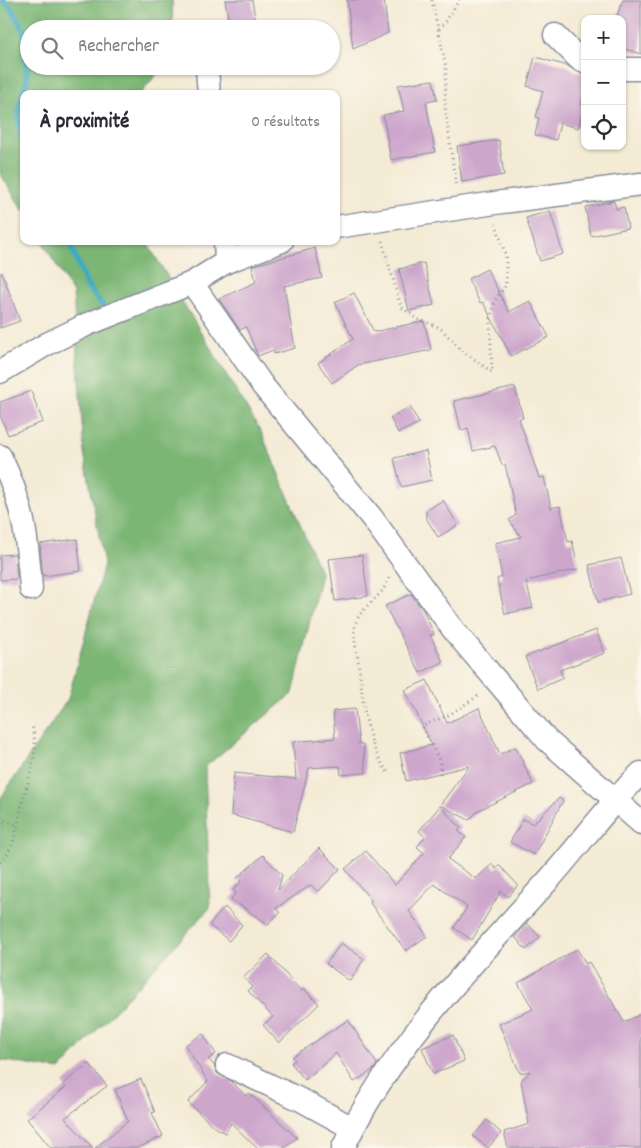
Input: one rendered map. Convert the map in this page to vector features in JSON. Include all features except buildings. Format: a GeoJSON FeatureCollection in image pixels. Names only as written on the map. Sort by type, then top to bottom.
{"type":"FeatureCollection","features":[{"type":"Feature","properties":{"kind":"street"},"geometry":{"type":"LineString","coordinates":[[555,35],[578,60],[581,61]]}},
{"type":"Feature","properties":{"kind":"street"},"geometry":{"type":"LineString","coordinates":[[626,69],[641,69]]}},
{"type":"Feature","properties":{"kind":"street"},"geometry":{"type":"LineString","coordinates":[[208,75],[209,90]]}},
{"type":"Feature","properties":{"kind":"street"},"geometry":{"type":"LineString","coordinates":[[340,226],[458,208],[641,184]]}},
{"type":"Feature","properties":{"kind":"street"},"geometry":{"type":"LineString","coordinates":[[0,372],[47,344],[80,328],[192,283],[226,252],[262,245]]}},
{"type":"Feature","properties":{"kind":"street"},"geometry":{"type":"LineString","coordinates":[[192,283],[263,386],[372,518],[455,632],[547,740],[641,823]]}},
{"type":"Feature","properties":{"kind":"street"},"geometry":{"type":"LineString","coordinates":[[0,456],[22,511],[27,532],[31,588]]}},
{"type":"Feature","properties":{"kind":"street"},"geometry":{"type":"LineString","coordinates":[[227,1066],[303,1101],[348,1138],[372,1096],[417,1030],[545,884],[614,799],[641,774]]}},
{"type":"Feature","properties":{"kind":"path"},"geometry":{"type":"LineString","coordinates":[[432,0],[446,67],[445,106],[458,208]]}},
{"type":"Feature","properties":{"kind":"path"},"geometry":{"type":"LineString","coordinates":[[438,29],[446,21],[459,0]]}},
{"type":"Feature","properties":{"kind":"path"},"geometry":{"type":"LineString","coordinates":[[377,221],[401,307],[417,318],[439,327],[464,352],[492,372],[490,321],[495,301],[506,285],[506,256],[496,224],[495,203]]}},
{"type":"Feature","properties":{"kind":"path"},"geometry":{"type":"LineString","coordinates":[[390,775],[381,765],[368,730],[354,639],[356,621],[363,608],[380,596],[388,579],[390,568],[400,556]]}},
{"type":"Feature","properties":{"kind":"path"},"geometry":{"type":"LineString","coordinates":[[440,774],[440,762],[422,726],[465,706],[498,682]]}},
{"type":"Feature","properties":{"kind":"path"},"geometry":{"type":"LineString","coordinates":[[0,862],[7,856],[19,826],[35,748],[32,724]]}},
{"type":"Feature","properties":{"kind":"path"},"geometry":{"type":"LineString","coordinates":[[0,819],[19,826]]}},
{"type":"Feature","properties":{"kind":"green space"},"geometry":{"type":"Polygon","coordinates":[[[0,0],[172,0],[173,20],[20,20],[20,75],[156,75],[143,90],[20,90],[20,206],[0,173],[0,0]]]}},
{"type":"Feature","properties":{"kind":"green space"},"geometry":{"type":"Polygon","coordinates":[[[44,245],[148,245],[261,432],[321,574],[293,693],[205,767],[210,908],[60,1070],[0,1060],[0,799],[68,699],[104,564],[84,452],[73,293],[44,245]]]}},
{"type":"Feature","properties":{"kind":"waterway"},"geometry":{"type":"LineString","coordinates":[[3,0],[10,7],[20,23]]}},
{"type":"Feature","properties":{"kind":"waterway"},"geometry":{"type":"LineString","coordinates":[[24,90],[27,75]]}},
{"type":"Feature","properties":{"kind":"waterway"},"geometry":{"type":"LineString","coordinates":[[20,107],[18,115],[20,126]]}},
{"type":"Feature","properties":{"kind":"waterway"},"geometry":{"type":"LineString","coordinates":[[71,245],[87,286],[103,306]]}}]}
